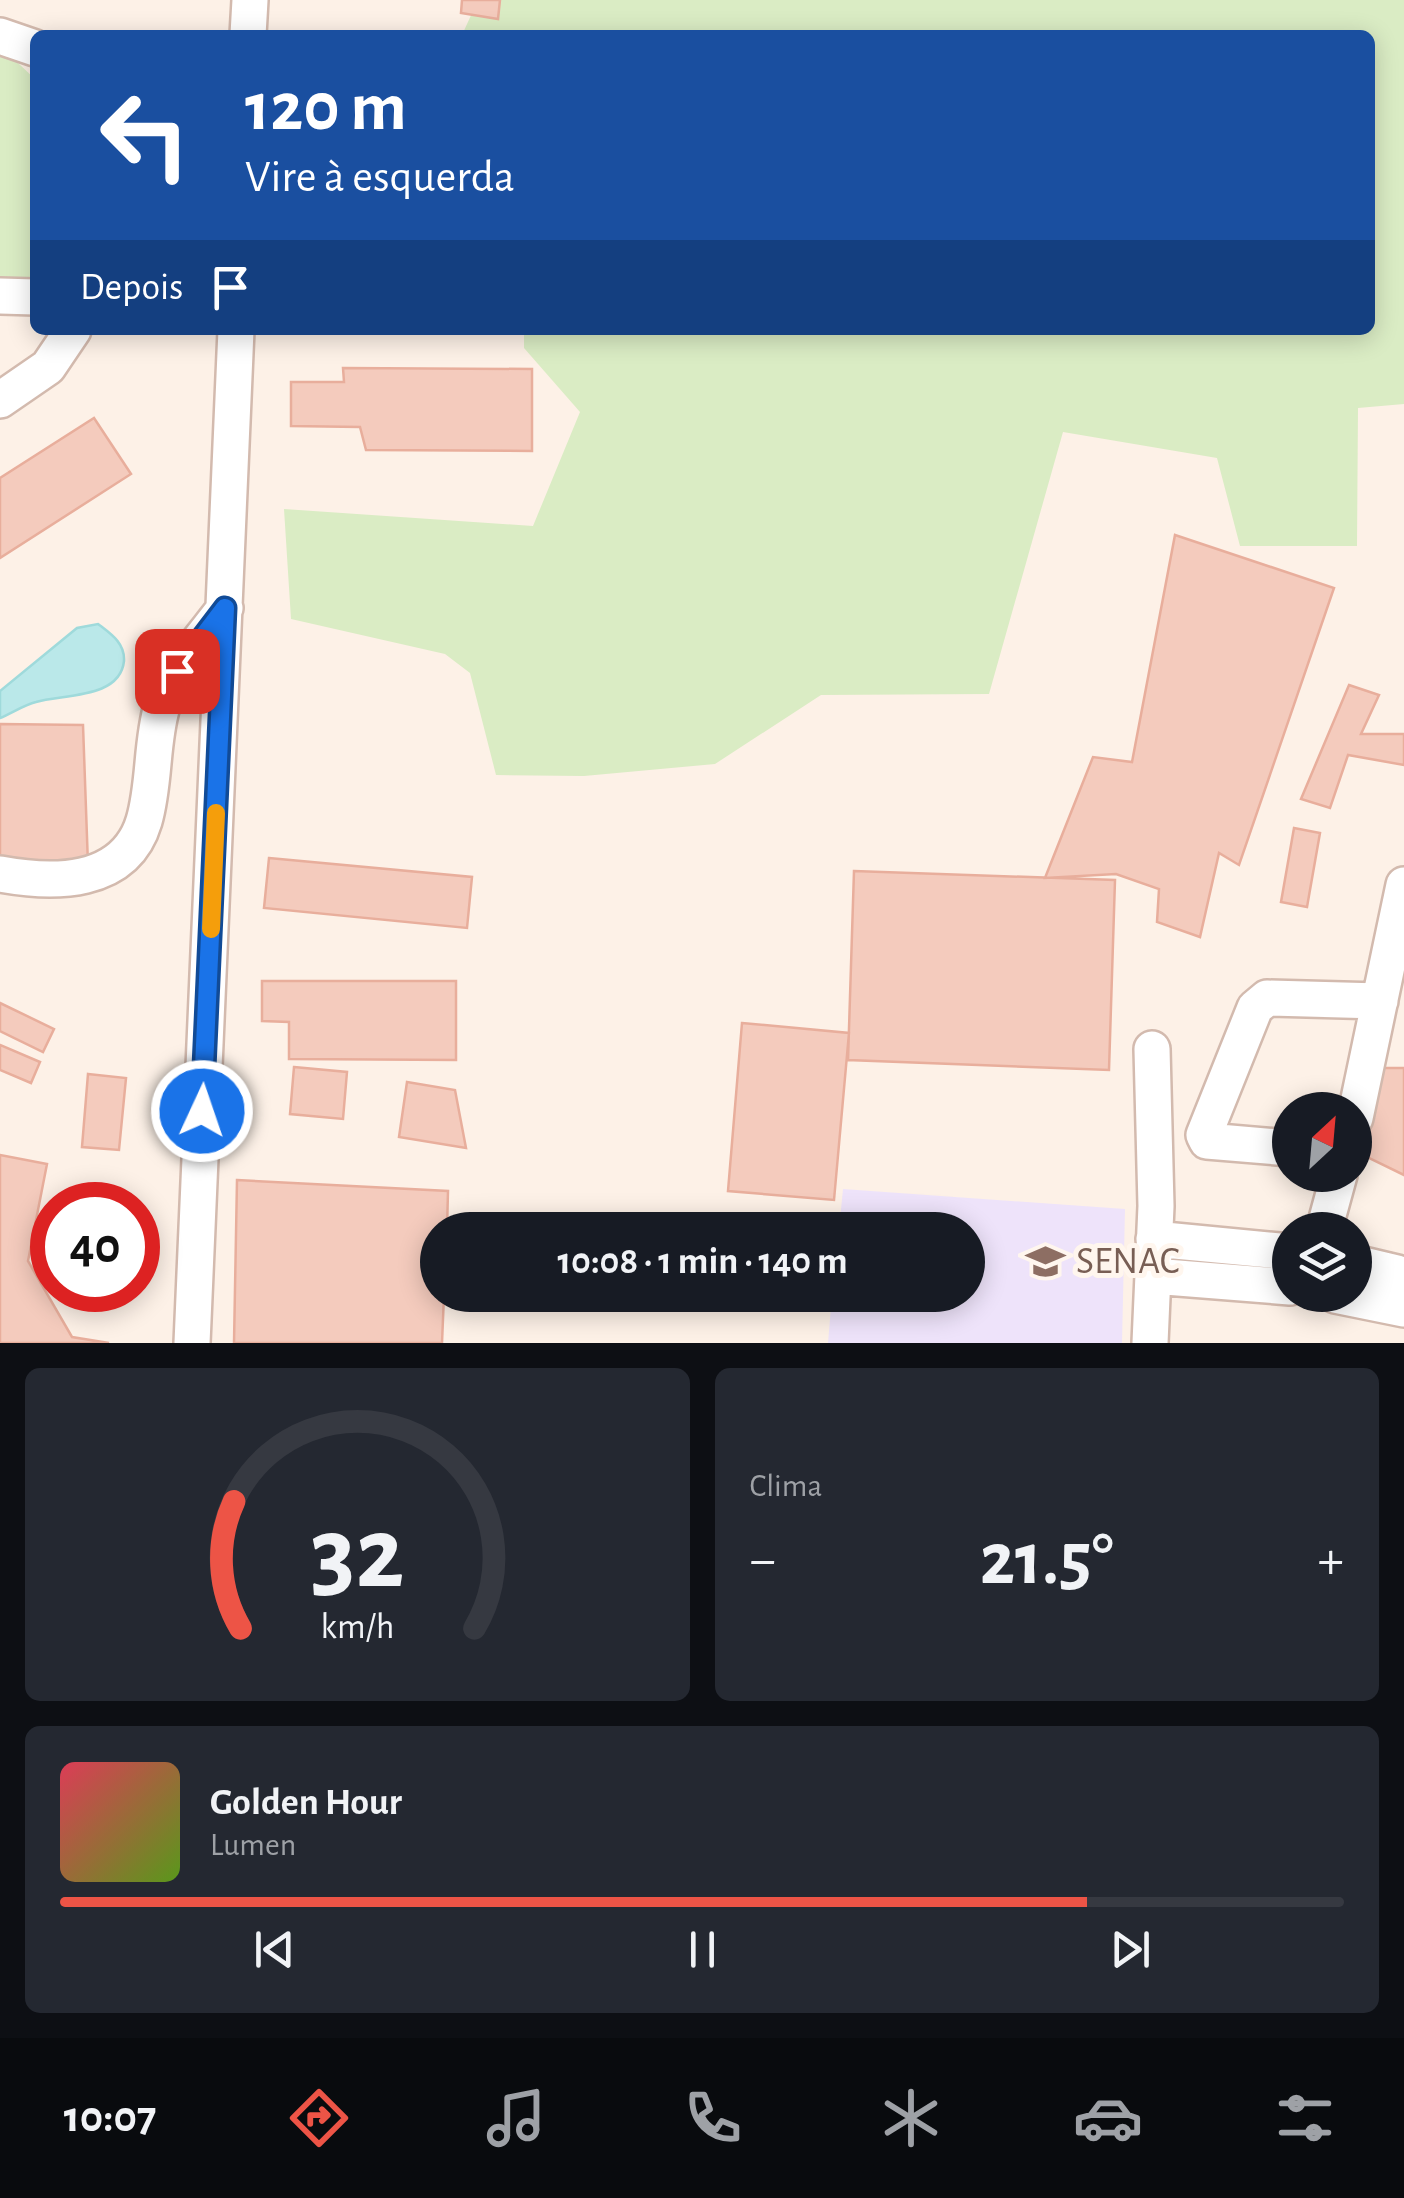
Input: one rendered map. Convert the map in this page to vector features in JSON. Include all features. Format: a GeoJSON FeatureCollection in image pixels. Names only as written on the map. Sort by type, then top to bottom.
{"type":"FeatureCollection","features":[{"type":"Feature","properties":{"kind":"street"},"geometry":{"type":"LineString","coordinates":[[248,30],[250,0]]}},
{"type":"Feature","properties":{"kind":"street"},"geometry":{"type":"LineString","coordinates":[[0,36],[30,46]]}},
{"type":"Feature","properties":{"kind":"street"},"geometry":{"type":"LineString","coordinates":[[0,296],[30,297]]}},
{"type":"Feature","properties":{"kind":"street"},"geometry":{"type":"LineString","coordinates":[[0,400],[48,367],[70,335]]}},
{"type":"Feature","properties":{"kind":"street"},"geometry":{"type":"LineString","coordinates":[[192,1343],[236,335]]}},
{"type":"Feature","properties":{"kind":"street"},"geometry":{"type":"LineString","coordinates":[[0,874],[67,880],[90,875],[128,853],[144,820],[154,736],[163,702],[177,671],[225,608]]}},
{"type":"Feature","properties":{"kind":"street"},"geometry":{"type":"LineString","coordinates":[[1361,1092],[1404,885]]}},
{"type":"Feature","properties":{"kind":"street"},"geometry":{"type":"LineString","coordinates":[[1272,1146],[1207,1140],[1204,1135],[1255,1008],[1267,998],[1380,1001]]}},
{"type":"Feature","properties":{"kind":"street"},"geometry":{"type":"LineString","coordinates":[[1150,1343],[1155,1122],[1152,1049]]}},
{"type":"Feature","properties":{"kind":"street"},"geometry":{"type":"LineString","coordinates":[[1154,1239],[1272,1250]]}},
{"type":"Feature","properties":{"kind":"street"},"geometry":{"type":"LineString","coordinates":[[1372,1267],[1397,1273],[1404,1279]]}},
{"type":"Feature","properties":{"kind":"street"},"geometry":{"type":"LineString","coordinates":[[1153,1276],[1272,1286]]}},
{"type":"Feature","properties":{"kind":"street"},"geometry":{"type":"LineString","coordinates":[[1372,1303],[1404,1309]]}},
{"type":"Feature","properties":{"kind":"shaded area","name":"SENAC"},"geometry":{"type":"Polygon","coordinates":[[[843,1189],[1125,1209],[1122,1343],[828,1343],[831,1312],[985,1312],[985,1212],[841,1212],[843,1189]]]}},
{"type":"Feature","properties":{"kind":"green space"},"geometry":{"type":"Polygon","coordinates":[[[478,0],[1404,0],[1404,404],[1358,408],[1357,546],[1240,546],[1217,458],[1063,432],[989,694],[821,695],[715,764],[584,776],[496,775],[470,673],[445,654],[291,619],[284,509],[533,526],[580,412],[524,348],[524,335],[1375,335],[1375,30],[464,30],[478,0]]]}},
{"type":"Feature","properties":{"kind":"green space"},"geometry":{"type":"Polygon","coordinates":[[[0,46],[30,74],[30,287],[0,286],[0,46]]]}},
{"type":"Feature","properties":{"kind":"water"},"geometry":{"type":"Polygon","coordinates":[[[98,624],[116,640],[124,655],[120,673],[112,682],[89,693],[32,703],[0,718],[0,691],[77,628],[98,624]]]}},
{"type":"Feature","properties":{"kind":"building"},"geometry":{"type":"Polygon","coordinates":[[[462,0],[500,0],[498,19],[461,13],[462,0]]]}},
{"type":"Feature","properties":{"kind":"building"},"geometry":{"type":"Polygon","coordinates":[[[343,368],[532,369],[532,451],[366,450],[360,427],[291,426],[291,382],[344,382],[343,368]]]}},
{"type":"Feature","properties":{"kind":"building"},"geometry":{"type":"Polygon","coordinates":[[[94,418],[131,474],[0,558],[0,478],[94,418]]]}},
{"type":"Feature","properties":{"kind":"building"},"geometry":{"type":"Polygon","coordinates":[[[1175,535],[1334,588],[1239,865],[1219,853],[1200,937],[1157,922],[1159,889],[1116,874],[1045,878],[1093,757],[1132,762],[1175,535]]]}},
{"type":"Feature","properties":{"kind":"building"},"geometry":{"type":"Polygon","coordinates":[[[1349,685],[1379,695],[1361,734],[1404,734],[1404,765],[1348,755],[1330,808],[1301,799],[1349,685]]]}},
{"type":"Feature","properties":{"kind":"building"},"geometry":{"type":"Polygon","coordinates":[[[0,724],[83,725],[88,865],[0,860],[0,724]]]}},
{"type":"Feature","properties":{"kind":"building"},"geometry":{"type":"Polygon","coordinates":[[[1294,828],[1320,833],[1307,907],[1281,902],[1294,828]]]}},
{"type":"Feature","properties":{"kind":"building"},"geometry":{"type":"Polygon","coordinates":[[[269,858],[472,877],[467,928],[264,908],[269,858]]]}},
{"type":"Feature","properties":{"kind":"building"},"geometry":{"type":"Polygon","coordinates":[[[854,871],[1115,880],[1109,1070],[848,1060],[854,871]]]}},
{"type":"Feature","properties":{"kind":"building"},"geometry":{"type":"Polygon","coordinates":[[[262,981],[456,981],[456,1060],[289,1059],[289,1022],[262,1021],[262,981]]]}},
{"type":"Feature","properties":{"kind":"building"},"geometry":{"type":"Polygon","coordinates":[[[0,1003],[54,1029],[43,1052],[0,1031],[0,1003]]]}},
{"type":"Feature","properties":{"kind":"building"},"geometry":{"type":"Polygon","coordinates":[[[742,1023],[849,1033],[834,1200],[728,1191],[742,1023]]]}},
{"type":"Feature","properties":{"kind":"building"},"geometry":{"type":"Polygon","coordinates":[[[0,1045],[40,1062],[31,1083],[0,1070],[0,1045]]]}},
{"type":"Feature","properties":{"kind":"building"},"geometry":{"type":"Polygon","coordinates":[[[294,1067],[347,1072],[343,1119],[290,1114],[294,1067]]]}},
{"type":"Feature","properties":{"kind":"building"},"geometry":{"type":"Polygon","coordinates":[[[1378,1068],[1404,1068],[1404,1175],[1372,1159],[1372,1095],[1378,1068]]]}},
{"type":"Feature","properties":{"kind":"building"},"geometry":{"type":"Polygon","coordinates":[[[88,1074],[126,1078],[119,1150],[82,1147],[88,1074]]]}},
{"type":"Feature","properties":{"kind":"building"},"geometry":{"type":"Polygon","coordinates":[[[407,1082],[455,1090],[466,1148],[399,1137],[407,1082]]]}},
{"type":"Feature","properties":{"kind":"building"},"geometry":{"type":"Polygon","coordinates":[[[0,1155],[47,1164],[43,1182],[30,1182],[30,1312],[58,1312],[72,1337],[109,1343],[0,1343],[0,1155]]]}},
{"type":"Feature","properties":{"kind":"building"},"geometry":{"type":"Polygon","coordinates":[[[237,1180],[448,1191],[447,1212],[420,1212],[420,1312],[443,1312],[442,1343],[234,1343],[237,1180]]]}},
{"type":"Feature","properties":{"kind":"slow traffic"},"geometry":{"type":"LineString","coordinates":[[211,929],[216,813]]}},
{"type":"Feature","properties":{"kind":"place","name":"SENAC"},"geometry":{"type":"Point","coordinates":[1046,1262]}},
{"type":"Feature","properties":{"kind":"route"},"geometry":{"type":"LineString","coordinates":[[177,671],[225,608],[202,1111]]}}]}
